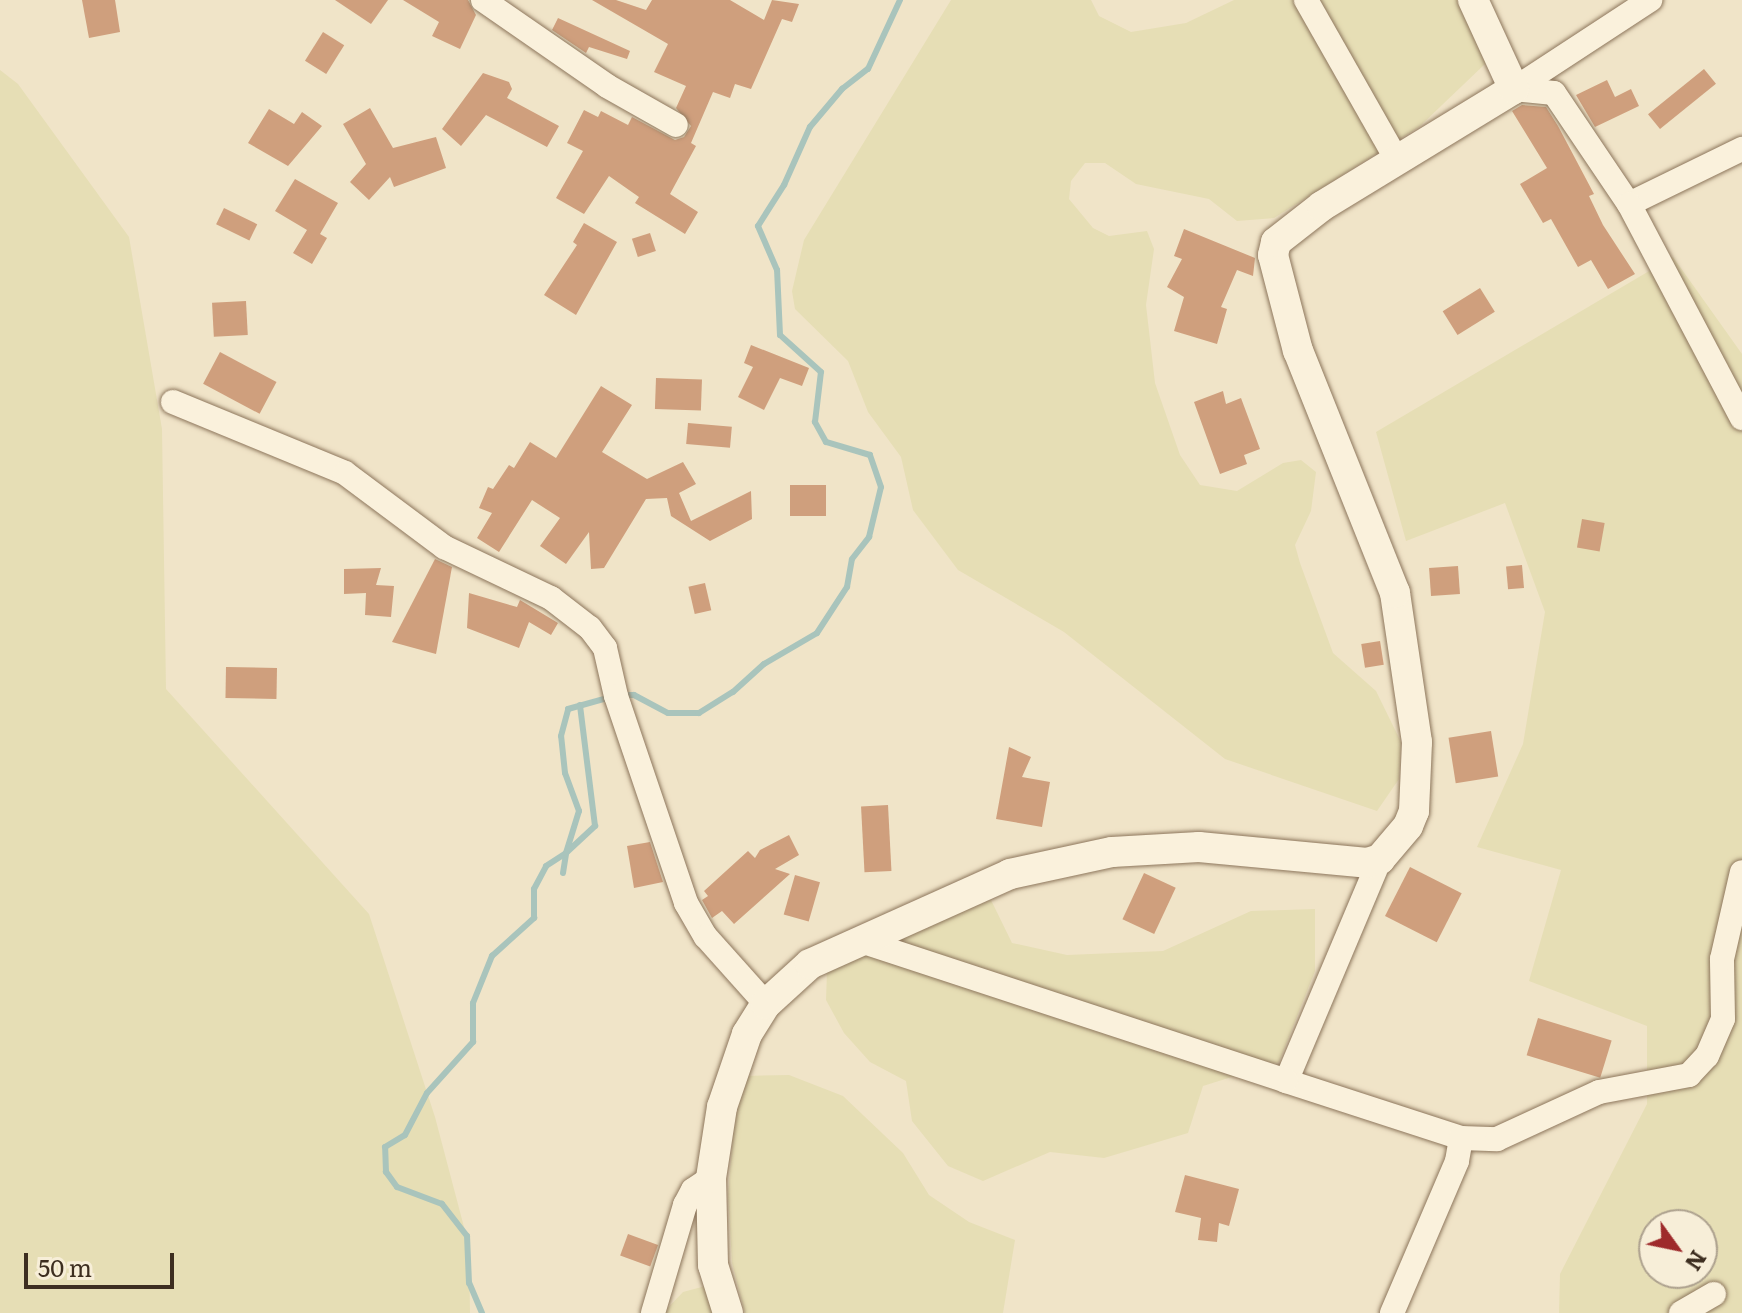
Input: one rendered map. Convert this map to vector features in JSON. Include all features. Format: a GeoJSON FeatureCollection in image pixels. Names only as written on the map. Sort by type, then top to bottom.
{"type":"FeatureCollection","features":[{"type":"Feature","properties":{"kind":"street"},"geometry":{"type":"LineString","coordinates":[[483,0],[607,86],[676,125]]}},
{"type":"Feature","properties":{"kind":"street"},"geometry":{"type":"LineString","coordinates":[[1306,0],[1398,162]]}},
{"type":"Feature","properties":{"kind":"street"},"geometry":{"type":"LineString","coordinates":[[1473,0],[1514,89]]}},
{"type":"Feature","properties":{"kind":"street"},"geometry":{"type":"LineString","coordinates":[[1286,1081],[1380,859],[1408,826],[1416,779],[1417,742],[1395,593],[1298,351],[1273,255],[1276,242],[1294,226],[1650,0]]}},
{"type":"Feature","properties":{"kind":"street"},"geometry":{"type":"LineString","coordinates":[[1514,89],[1554,93],[1629,204],[1742,418]]}},
{"type":"Feature","properties":{"kind":"street"},"geometry":{"type":"LineString","coordinates":[[1629,204],[1742,149]]}},
{"type":"Feature","properties":{"kind":"street"},"geometry":{"type":"LineString","coordinates":[[173,402],[345,473],[444,547],[551,598],[590,628],[605,648],[616,696],[686,903],[706,937],[766,1004]]}},
{"type":"Feature","properties":{"kind":"street"},"geometry":{"type":"LineString","coordinates":[[728,1313],[713,1265],[711,1178],[722,1107],[747,1034],[766,1004],[810,964],[1010,874],[1112,852],[1199,847],[1311,860],[1367,863],[1380,859]]}},
{"type":"Feature","properties":{"kind":"street"},"geometry":{"type":"LineString","coordinates":[[861,941],[1461,1138],[1497,1139],[1599,1092],[1689,1075],[1707,1056],[1723,1019],[1722,959],[1742,872]]}},
{"type":"Feature","properties":{"kind":"street"},"geometry":{"type":"LineString","coordinates":[[1392,1313],[1457,1161],[1461,1138]]}},
{"type":"Feature","properties":{"kind":"street"},"geometry":{"type":"LineString","coordinates":[[653,1313],[685,1205],[693,1190],[711,1178]]}},
{"type":"Feature","properties":{"kind":"street"},"geometry":{"type":"LineString","coordinates":[[1681,1313],[1714,1294]]}},
{"type":"Feature","properties":{"kind":"shaded area"},"geometry":{"type":"Polygon","coordinates":[[[951,0],[1091,0],[1099,16],[1131,32],[1186,23],[1234,0],[1465,0],[1486,63],[1419,127],[1274,218],[1237,221],[1209,199],[1136,184],[1105,163],[1085,163],[1071,181],[1069,199],[1093,228],[1109,236],[1147,231],[1154,249],[1146,305],[1155,383],[1180,455],[1200,485],[1237,491],[1283,463],[1301,460],[1316,472],[1311,511],[1295,545],[1300,563],[1333,653],[1376,691],[1401,742],[1399,779],[1377,811],[1225,759],[1064,632],[958,570],[913,510],[901,457],[868,412],[848,361],[795,309],[792,291],[804,240],[951,0]]]}},
{"type":"Feature","properties":{"kind":"shaded area"},"geometry":{"type":"Polygon","coordinates":[[[0,70],[18,84],[129,237],[162,429],[166,689],[369,914],[435,1117],[469,1246],[470,1313],[0,1313],[0,70]]]}},
{"type":"Feature","properties":{"kind":"shaded area"},"geometry":{"type":"Polygon","coordinates":[[[1673,257],[1742,354],[1742,1313],[1559,1313],[1560,1274],[1647,1104],[1647,1026],[1529,981],[1561,870],[1477,847],[1523,744],[1545,612],[1505,503],[1406,541],[1376,432],[1673,257]]]}},
{"type":"Feature","properties":{"kind":"shaded area"},"geometry":{"type":"Polygon","coordinates":[[[991,900],[1012,943],[1067,955],[1163,951],[1251,911],[1315,909],[1315,971],[1279,1062],[1203,1086],[1188,1133],[1104,1158],[1050,1152],[983,1181],[948,1166],[912,1121],[906,1081],[870,1062],[844,1033],[826,1000],[827,972],[943,913],[991,900]]]}},
{"type":"Feature","properties":{"kind":"shaded area"},"geometry":{"type":"Polygon","coordinates":[[[789,1075],[843,1096],[903,1153],[929,1195],[969,1222],[1015,1240],[1003,1313],[745,1313],[732,1263],[728,1195],[734,1122],[745,1076],[789,1075]]]}},
{"type":"Feature","properties":{"kind":"shaded area"},"geometry":{"type":"Polygon","coordinates":[[[713,1284],[719,1313],[663,1313],[683,1292],[713,1284]]]}},
{"type":"Feature","properties":{"kind":"building"},"geometry":{"type":"Polygon","coordinates":[[[82,0],[115,0],[120,32],[89,38],[82,0]]]}},
{"type":"Feature","properties":{"kind":"building"},"geometry":{"type":"Polygon","coordinates":[[[335,0],[388,0],[371,24],[335,0]]]}},
{"type":"Feature","properties":{"kind":"building"},"geometry":{"type":"Polygon","coordinates":[[[403,0],[468,0],[476,15],[460,49],[432,36],[439,22],[403,0]]]}},
{"type":"Feature","properties":{"kind":"building"},"geometry":{"type":"Polygon","coordinates":[[[592,0],[616,0],[646,10],[652,0],[730,0],[764,20],[772,0],[799,4],[792,22],[782,19],[751,89],[735,84],[730,98],[713,92],[691,143],[696,146],[670,194],[698,212],[685,234],[635,203],[639,197],[609,176],[584,214],[556,198],[583,151],[567,143],[584,110],[598,117],[601,111],[628,125],[632,117],[675,140],[684,137],[691,126],[676,108],[686,86],[654,72],[668,44],[592,0]]]}},
{"type":"Feature","properties":{"kind":"building"},"geometry":{"type":"Polygon","coordinates":[[[558,18],[630,51],[627,59],[589,47],[586,53],[552,30],[558,18]]]}},
{"type":"Feature","properties":{"kind":"building"},"geometry":{"type":"Polygon","coordinates":[[[323,32],[344,45],[326,74],[305,61],[323,32]]]}},
{"type":"Feature","properties":{"kind":"building"},"geometry":{"type":"Polygon","coordinates":[[[1704,69],[1716,84],[1660,129],[1648,114],[1704,69]]]}},
{"type":"Feature","properties":{"kind":"building"},"geometry":{"type":"Polygon","coordinates":[[[483,73],[509,82],[512,89],[507,98],[559,126],[547,147],[486,115],[461,146],[442,129],[483,73]]]}},
{"type":"Feature","properties":{"kind":"building"},"geometry":{"type":"Polygon","coordinates":[[[1607,80],[1615,97],[1631,89],[1639,106],[1595,127],[1576,95],[1607,80]]]}},
{"type":"Feature","properties":{"kind":"building"},"geometry":{"type":"Polygon","coordinates":[[[1522,105],[1546,107],[1594,194],[1589,196],[1603,225],[1635,274],[1608,289],[1591,260],[1578,267],[1551,219],[1543,223],[1520,184],[1547,168],[1512,111],[1522,105]]]}},
{"type":"Feature","properties":{"kind":"building"},"geometry":{"type":"Polygon","coordinates":[[[370,108],[393,148],[436,137],[446,168],[394,187],[390,177],[369,200],[350,182],[366,164],[343,124],[370,108]]]}},
{"type":"Feature","properties":{"kind":"building"},"geometry":{"type":"Polygon","coordinates":[[[269,109],[294,124],[302,112],[322,126],[288,166],[248,143],[269,109]]]}},
{"type":"Feature","properties":{"kind":"building"},"geometry":{"type":"Polygon","coordinates":[[[295,179],[338,203],[320,234],[327,238],[312,264],[293,253],[307,230],[275,211],[295,179]]]}},
{"type":"Feature","properties":{"kind":"building"},"geometry":{"type":"Polygon","coordinates":[[[224,208],[257,224],[249,240],[216,224],[224,208]]]}},
{"type":"Feature","properties":{"kind":"building"},"geometry":{"type":"Polygon","coordinates":[[[584,223],[617,242],[576,315],[544,295],[577,245],[573,242],[584,223]]]}},
{"type":"Feature","properties":{"kind":"building"},"geometry":{"type":"Polygon","coordinates":[[[1184,229],[1255,258],[1253,276],[1237,270],[1221,307],[1227,309],[1217,344],[1174,331],[1184,297],[1167,287],[1182,259],[1174,256],[1184,229]]]}},
{"type":"Feature","properties":{"kind":"building"},"geometry":{"type":"Polygon","coordinates":[[[650,233],[656,251],[638,257],[632,239],[650,233]]]}},
{"type":"Feature","properties":{"kind":"building"},"geometry":{"type":"Polygon","coordinates":[[[1480,288],[1495,312],[1458,335],[1443,311],[1480,288]]]}},
{"type":"Feature","properties":{"kind":"building"},"geometry":{"type":"Polygon","coordinates":[[[246,301],[248,335],[214,337],[212,303],[246,301]]]}},
{"type":"Feature","properties":{"kind":"building"},"geometry":{"type":"Polygon","coordinates":[[[751,345],[809,368],[802,386],[780,378],[764,410],[738,397],[753,367],[744,363],[751,345]]]}},
{"type":"Feature","properties":{"kind":"building"},"geometry":{"type":"Polygon","coordinates":[[[220,352],[277,382],[260,414],[203,384],[220,352]]]}},
{"type":"Feature","properties":{"kind":"building"},"geometry":{"type":"Polygon","coordinates":[[[656,378],[702,380],[701,411],[655,409],[656,378]]]}},
{"type":"Feature","properties":{"kind":"building"},"geometry":{"type":"Polygon","coordinates":[[[601,386],[632,405],[602,452],[647,479],[683,462],[696,484],[679,493],[691,521],[751,491],[752,519],[710,541],[671,516],[667,498],[646,499],[604,568],[591,569],[589,532],[566,564],[540,546],[560,518],[532,500],[499,552],[477,538],[492,513],[479,508],[488,487],[493,489],[509,465],[514,468],[530,442],[556,458],[601,386]]]}},
{"type":"Feature","properties":{"kind":"building"},"geometry":{"type":"Polygon","coordinates":[[[1223,391],[1226,404],[1241,398],[1260,449],[1244,455],[1247,464],[1220,474],[1194,402],[1223,391]]]}},
{"type":"Feature","properties":{"kind":"building"},"geometry":{"type":"Polygon","coordinates":[[[688,423],[732,427],[730,448],[686,444],[688,423]]]}},
{"type":"Feature","properties":{"kind":"building"},"geometry":{"type":"Polygon","coordinates":[[[790,485],[826,485],[826,516],[790,516],[790,485]]]}},
{"type":"Feature","properties":{"kind":"building"},"geometry":{"type":"Polygon","coordinates":[[[1582,519],[1605,523],[1600,552],[1577,548],[1582,519]]]}},
{"type":"Feature","properties":{"kind":"building"},"geometry":{"type":"Polygon","coordinates":[[[435,559],[452,567],[436,654],[392,642],[435,559]]]}},
{"type":"Feature","properties":{"kind":"building"},"geometry":{"type":"Polygon","coordinates":[[[1522,565],[1524,588],[1508,589],[1506,566],[1522,565]]]}},
{"type":"Feature","properties":{"kind":"building"},"geometry":{"type":"Polygon","coordinates":[[[1458,566],[1460,594],[1431,596],[1429,568],[1458,566]]]}},
{"type":"Feature","properties":{"kind":"building"},"geometry":{"type":"Polygon","coordinates":[[[381,568],[376,585],[394,586],[391,617],[365,615],[366,593],[344,594],[344,569],[381,568]]]}},
{"type":"Feature","properties":{"kind":"building"},"geometry":{"type":"Polygon","coordinates":[[[705,583],[711,610],[695,614],[688,587],[705,583]]]}},
{"type":"Feature","properties":{"kind":"building"},"geometry":{"type":"Polygon","coordinates":[[[469,593],[517,607],[520,600],[558,623],[551,635],[529,622],[519,648],[467,628],[469,593]]]}},
{"type":"Feature","properties":{"kind":"building"},"geometry":{"type":"Polygon","coordinates":[[[1380,641],[1384,665],[1365,668],[1361,644],[1380,641]]]}},
{"type":"Feature","properties":{"kind":"building"},"geometry":{"type":"Polygon","coordinates":[[[226,667],[277,668],[276,699],[225,698],[226,667]]]}},
{"type":"Feature","properties":{"kind":"building"},"geometry":{"type":"Polygon","coordinates":[[[1491,731],[1498,776],[1456,783],[1449,738],[1491,731]]]}},
{"type":"Feature","properties":{"kind":"building"},"geometry":{"type":"Polygon","coordinates":[[[1009,747],[1031,757],[1022,777],[1050,782],[1042,827],[996,819],[1009,747]]]}},
{"type":"Feature","properties":{"kind":"building"},"geometry":{"type":"Polygon","coordinates":[[[888,805],[891,871],[864,872],[861,806],[888,805]]]}},
{"type":"Feature","properties":{"kind":"building"},"geometry":{"type":"Polygon","coordinates":[[[789,835],[799,855],[775,869],[790,874],[734,924],[722,911],[712,918],[702,900],[708,896],[704,891],[748,851],[755,858],[760,850],[789,835]]]}},
{"type":"Feature","properties":{"kind":"building"},"geometry":{"type":"Polygon","coordinates":[[[650,842],[663,882],[634,888],[627,846],[650,842]]]}},
{"type":"Feature","properties":{"kind":"building"},"geometry":{"type":"Polygon","coordinates":[[[1410,867],[1462,893],[1437,942],[1385,916],[1410,867]]]}},
{"type":"Feature","properties":{"kind":"building"},"geometry":{"type":"Polygon","coordinates":[[[1144,873],[1176,888],[1154,934],[1122,919],[1144,873]]]}},
{"type":"Feature","properties":{"kind":"building"},"geometry":{"type":"Polygon","coordinates":[[[795,875],[820,882],[809,922],[784,914],[795,875]]]}},
{"type":"Feature","properties":{"kind":"building"},"geometry":{"type":"Polygon","coordinates":[[[1538,1018],[1612,1041],[1600,1078],[1527,1055],[1538,1018]]]}},
{"type":"Feature","properties":{"kind":"building"},"geometry":{"type":"Polygon","coordinates":[[[1185,1175],[1239,1189],[1229,1226],[1219,1223],[1217,1242],[1198,1240],[1201,1218],[1175,1212],[1185,1175]]]}},
{"type":"Feature","properties":{"kind":"building"},"geometry":{"type":"Polygon","coordinates":[[[628,1234],[658,1245],[650,1267],[620,1256],[628,1234]]]}},
{"type":"Feature","properties":{"kind":"waterway"},"geometry":{"type":"LineString","coordinates":[[622,695],[634,695],[668,713],[699,713],[733,692],[764,664],[817,633],[847,587],[852,559],[869,537],[881,487],[870,455],[826,442],[815,422],[821,372],[780,335],[777,270],[758,226],[784,185],[810,127],[842,89],[868,69],[900,0]]}},
{"type":"Feature","properties":{"kind":"waterway"},"geometry":{"type":"LineString","coordinates":[[482,1313],[469,1283],[467,1236],[442,1204],[397,1187],[386,1172],[385,1147],[405,1135],[427,1093],[473,1042],[473,1003],[492,956],[534,918],[534,889],[546,866],[566,853],[579,811],[565,773],[561,736],[568,709],[611,697]]}},
{"type":"Feature","properties":{"kind":"waterway"},"geometry":{"type":"LineString","coordinates":[[563,873],[566,853],[595,826],[580,705]]}}]}
